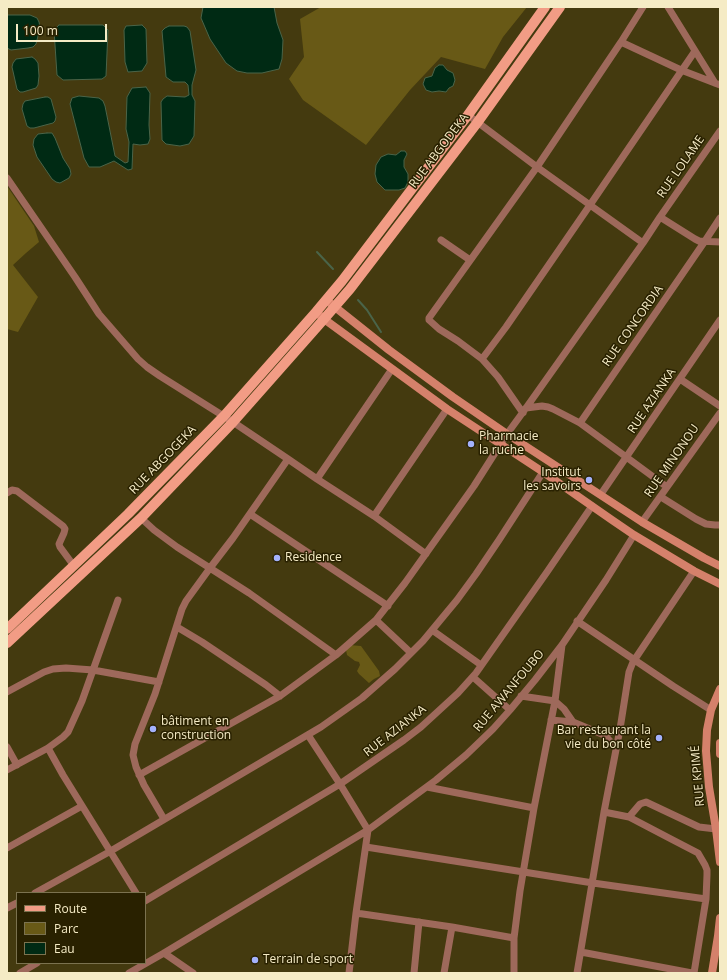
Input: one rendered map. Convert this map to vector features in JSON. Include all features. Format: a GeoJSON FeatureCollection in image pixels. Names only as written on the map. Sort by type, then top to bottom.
{"type":"FeatureCollection","features":[{"type":"Feature","properties":{"kind":"main road","name":"RUE ABGODEKA"},"geometry":{"type":"LineString","coordinates":[[331,303],[357,262],[468,115],[545,7]]}},
{"type":"Feature","properties":{"kind":"main road","name":"RUE ABGODEKA"},"geometry":{"type":"LineString","coordinates":[[331,303],[350,289],[478,123],[560,7]]}},
{"type":"Feature","properties":{"kind":"main road","name":"RUE ABGOGEKA"},"geometry":{"type":"LineString","coordinates":[[7,629],[128,514],[224,416],[316,312],[331,303]]}},
{"type":"Feature","properties":{"kind":"main road","name":"RUE ABGOGEKA"},"geometry":{"type":"LineString","coordinates":[[7,643],[141,518],[233,422],[324,319],[331,303]]}},
{"type":"Feature","properties":{"kind":"main road"},"geometry":{"type":"LineString","coordinates":[[331,303],[389,350],[507,434],[642,522],[720,566]]}},
{"type":"Feature","properties":{"kind":"main road"},"geometry":{"type":"LineString","coordinates":[[316,312],[447,409],[543,472],[634,536],[694,571],[720,584]]}},
{"type":"Feature","properties":{"kind":"main road","name":"RUE KPIMÉ"},"geometry":{"type":"LineString","coordinates":[[720,689],[711,710],[707,730],[706,751],[709,787],[718,828],[720,862]]}},
{"type":"Feature","properties":{"kind":"main road","name":"RUE KPIMÉ"},"geometry":{"type":"LineString","coordinates":[[720,743],[720,754]]}},
{"type":"Feature","properties":{"kind":"main road"},"geometry":{"type":"LineString","coordinates":[[712,973],[720,918]]}},
{"type":"Feature","properties":{"kind":"street"},"geometry":{"type":"LineString","coordinates":[[643,7],[537,167],[430,315],[429,320],[439,329],[482,359],[524,411],[536,407],[548,407],[580,423],[668,487]]}},
{"type":"Feature","properties":{"kind":"street"},"geometry":{"type":"LineString","coordinates":[[668,7],[695,51],[718,84]]}},
{"type":"Feature","properties":{"kind":"street"},"geometry":{"type":"LineString","coordinates":[[621,42],[681,70],[718,84]]}},
{"type":"Feature","properties":{"kind":"street"},"geometry":{"type":"LineString","coordinates":[[482,359],[506,327],[695,51]]}},
{"type":"Feature","properties":{"kind":"street"},"geometry":{"type":"LineString","coordinates":[[468,115],[537,167],[643,243]]}},
{"type":"Feature","properties":{"kind":"street","name":"RUE LOLAME"},"geometry":{"type":"LineString","coordinates":[[139,775],[280,696],[336,655],[376,620],[388,606],[474,486],[507,434],[643,243],[720,131]]}},
{"type":"Feature","properties":{"kind":"street"},"geometry":{"type":"LineString","coordinates":[[7,178],[99,314],[138,359],[160,376],[224,416],[374,516],[426,554]]}},
{"type":"Feature","properties":{"kind":"street"},"geometry":{"type":"LineString","coordinates":[[660,217],[699,241],[720,242]]}},
{"type":"Feature","properties":{"kind":"street","name":"RUE CONCORDIA"},"geometry":{"type":"LineString","coordinates":[[580,423],[720,218]]}},
{"type":"Feature","properties":{"kind":"street"},"geometry":{"type":"LineString","coordinates":[[441,240],[470,260]]}},
{"type":"Feature","properties":{"kind":"street","name":"RUE AZIANKA"},"geometry":{"type":"LineString","coordinates":[[601,494],[720,320]]}},
{"type":"Feature","properties":{"kind":"street"},"geometry":{"type":"LineString","coordinates":[[317,479],[392,369]]}},
{"type":"Feature","properties":{"kind":"street"},"geometry":{"type":"LineString","coordinates":[[680,379],[720,406]]}},
{"type":"Feature","properties":{"kind":"street"},"geometry":{"type":"LineString","coordinates":[[374,516],[447,409]]}},
{"type":"Feature","properties":{"kind":"street","name":"RUE MINONOU"},"geometry":{"type":"LineString","coordinates":[[642,522],[720,412]]}},
{"type":"Feature","properties":{"kind":"street"},"geometry":{"type":"LineString","coordinates":[[164,819],[139,775],[134,760],[133,749],[154,698],[182,609],[186,601],[233,538],[288,459]]}},
{"type":"Feature","properties":{"kind":"street"},"geometry":{"type":"LineString","coordinates":[[37,892],[322,727],[362,698],[383,680],[410,653],[457,600],[476,574],[543,472]]}},
{"type":"Feature","properties":{"kind":"street"},"geometry":{"type":"LineString","coordinates":[[7,493],[12,490],[16,491],[63,526],[65,529],[59,544],[74,566]]}},
{"type":"Feature","properties":{"kind":"street"},"geometry":{"type":"LineString","coordinates":[[661,496],[696,520],[715,526],[720,525]]}},
{"type":"Feature","properties":{"kind":"street","name":"RUE AZIANKA"},"geometry":{"type":"LineString","coordinates":[[146,900],[340,784],[404,740],[458,693],[482,665],[592,506]]}},
{"type":"Feature","properties":{"kind":"street"},"geometry":{"type":"LineString","coordinates":[[250,514],[388,606]]}},
{"type":"Feature","properties":{"kind":"street"},"geometry":{"type":"LineString","coordinates":[[141,518],[177,547],[249,593],[336,655]]}},
{"type":"Feature","properties":{"kind":"street","name":"RUE AWANFOUBO"},"geometry":{"type":"LineString","coordinates":[[146,963],[368,830],[427,787],[466,756],[510,710],[562,645],[634,536]]}},
{"type":"Feature","properties":{"kind":"street"},"geometry":{"type":"LineString","coordinates":[[577,973],[629,672],[634,660],[694,571]]}},
{"type":"Feature","properties":{"kind":"street"},"geometry":{"type":"LineString","coordinates":[[7,770],[48,748],[68,732],[81,703],[118,600]]}},
{"type":"Feature","properties":{"kind":"street"},"geometry":{"type":"LineString","coordinates":[[376,620],[410,653]]}},
{"type":"Feature","properties":{"kind":"street"},"geometry":{"type":"LineString","coordinates":[[577,621],[711,710]]}},
{"type":"Feature","properties":{"kind":"street"},"geometry":{"type":"LineString","coordinates":[[177,627],[208,646],[280,696]]}},
{"type":"Feature","properties":{"kind":"street"},"geometry":{"type":"LineString","coordinates":[[432,630],[482,665]]}},
{"type":"Feature","properties":{"kind":"street"},"geometry":{"type":"LineString","coordinates":[[514,973],[514,938],[523,871],[555,701],[562,645]]}},
{"type":"Feature","properties":{"kind":"street"},"geometry":{"type":"LineString","coordinates":[[7,692],[44,672],[66,668],[93,670],[159,682]]}},
{"type":"Feature","properties":{"kind":"street"},"geometry":{"type":"LineString","coordinates":[[472,677],[510,710]]}},
{"type":"Feature","properties":{"kind":"street"},"geometry":{"type":"LineString","coordinates":[[522,696],[555,701],[564,709],[573,722]]}},
{"type":"Feature","properties":{"kind":"street"},"geometry":{"type":"LineString","coordinates":[[551,720],[573,722],[604,735],[616,747]]}},
{"type":"Feature","properties":{"kind":"street"},"geometry":{"type":"LineString","coordinates":[[604,735],[620,729]]}},
{"type":"Feature","properties":{"kind":"street"},"geometry":{"type":"LineString","coordinates":[[308,735],[368,830],[349,973]]}},
{"type":"Feature","properties":{"kind":"street"},"geometry":{"type":"LineString","coordinates":[[7,747],[17,765]]}},
{"type":"Feature","properties":{"kind":"street"},"geometry":{"type":"LineString","coordinates":[[48,748],[135,892]]}},
{"type":"Feature","properties":{"kind":"street"},"geometry":{"type":"LineString","coordinates":[[427,787],[534,808]]}},
{"type":"Feature","properties":{"kind":"street"},"geometry":{"type":"LineString","coordinates":[[628,817],[640,804],[646,802],[699,827],[718,828]]}},
{"type":"Feature","properties":{"kind":"street"},"geometry":{"type":"LineString","coordinates":[[7,848],[82,806]]}},
{"type":"Feature","properties":{"kind":"street"},"geometry":{"type":"LineString","coordinates":[[581,952],[693,973],[706,899],[707,870],[698,853],[628,817],[604,812]]}},
{"type":"Feature","properties":{"kind":"street"},"geometry":{"type":"LineString","coordinates":[[366,847],[593,883],[706,899]]}},
{"type":"Feature","properties":{"kind":"street"},"geometry":{"type":"LineString","coordinates":[[7,908],[16,904]]}},
{"type":"Feature","properties":{"kind":"street"},"geometry":{"type":"LineString","coordinates":[[356,913],[514,938]]}},
{"type":"Feature","properties":{"kind":"street"},"geometry":{"type":"LineString","coordinates":[[414,973],[419,922]]}},
{"type":"Feature","properties":{"kind":"street"},"geometry":{"type":"LineString","coordinates":[[444,973],[452,927]]}},
{"type":"Feature","properties":{"kind":"street"},"geometry":{"type":"LineString","coordinates":[[164,953],[193,973]]}},
{"type":"Feature","properties":{"kind":"street"},"geometry":{"type":"LineString","coordinates":[[20,973],[35,964]]}},
{"type":"Feature","properties":{"kind":"street","name":"RUE AWANFOUBO"},"geometry":{"type":"LineString","coordinates":[[129,973],[145,964]]}},
{"type":"Feature","properties":{"kind":"green space"},"geometry":{"type":"Polygon","coordinates":[[[321,7],[527,7],[503,37],[485,69],[441,57],[410,90],[366,145],[303,100],[289,79],[304,57],[300,19],[321,7]]]}},
{"type":"Feature","properties":{"kind":"green space"},"geometry":{"type":"Polygon","coordinates":[[[7,186],[34,226],[39,242],[13,265],[38,297],[18,332],[7,329],[7,186]]]}},
{"type":"Feature","properties":{"kind":"green space"},"geometry":{"type":"Polygon","coordinates":[[[349,645],[361,646],[379,671],[380,676],[369,683],[359,674],[357,671],[360,665],[359,662],[347,655],[346,650],[349,645]]]}},
{"type":"Feature","properties":{"kind":"water"},"geometry":{"type":"Polygon","coordinates":[[[203,7],[274,7],[277,23],[283,40],[282,59],[279,69],[262,73],[247,73],[237,71],[226,63],[210,39],[201,18],[203,7]]]}},
{"type":"Feature","properties":{"kind":"water"},"geometry":{"type":"Polygon","coordinates":[[[7,15],[30,15],[37,18],[40,28],[36,44],[33,47],[11,50],[7,48],[7,15]]]}},
{"type":"Feature","properties":{"kind":"water"},"geometry":{"type":"Polygon","coordinates":[[[59,25],[103,25],[108,30],[106,76],[102,79],[63,80],[57,75],[54,30],[59,25]]]}},
{"type":"Feature","properties":{"kind":"water"},"geometry":{"type":"Polygon","coordinates":[[[142,25],[146,29],[147,63],[142,71],[128,72],[125,62],[124,30],[126,26],[142,25]]]}},
{"type":"Feature","properties":{"kind":"water"},"geometry":{"type":"Polygon","coordinates":[[[169,26],[184,26],[190,31],[196,70],[192,85],[192,95],[195,101],[194,136],[189,144],[180,146],[166,144],[162,140],[161,102],[167,96],[185,97],[189,95],[188,85],[185,82],[173,82],[166,77],[162,31],[169,26]]]}},
{"type":"Feature","properties":{"kind":"water"},"geometry":{"type":"Polygon","coordinates":[[[32,57],[38,63],[38,85],[36,88],[20,92],[17,89],[12,67],[13,63],[16,59],[32,57]]]}},
{"type":"Feature","properties":{"kind":"water"},"geometry":{"type":"Polygon","coordinates":[[[439,65],[443,65],[447,70],[453,73],[455,80],[453,86],[446,92],[432,92],[426,90],[423,84],[425,78],[432,76],[435,68],[439,65]]]}},
{"type":"Feature","properties":{"kind":"water"},"geometry":{"type":"Polygon","coordinates":[[[146,87],[150,93],[150,139],[148,144],[133,144],[132,169],[128,170],[114,161],[100,167],[89,167],[84,158],[70,104],[72,98],[79,96],[99,98],[103,101],[115,156],[125,163],[128,162],[129,142],[126,129],[127,97],[132,88],[146,87]]]}},
{"type":"Feature","properties":{"kind":"water"},"geometry":{"type":"Polygon","coordinates":[[[45,97],[51,99],[56,117],[55,121],[53,123],[30,128],[27,126],[22,109],[23,104],[25,101],[45,97]]]}},
{"type":"Feature","properties":{"kind":"water"},"geometry":{"type":"Polygon","coordinates":[[[52,133],[63,158],[70,169],[71,174],[69,178],[60,183],[52,179],[37,157],[33,145],[34,139],[38,134],[52,133]]]}},
{"type":"Feature","properties":{"kind":"water"},"geometry":{"type":"Polygon","coordinates":[[[401,151],[405,151],[407,154],[404,160],[404,167],[408,174],[408,182],[405,188],[399,190],[385,190],[377,182],[375,174],[376,165],[381,157],[388,154],[396,155],[401,151]]]}},
{"type":"Feature","properties":{"kind":"waterway"},"geometry":{"type":"LineString","coordinates":[[317,252],[333,269]]}},
{"type":"Feature","properties":{"kind":"waterway"},"geometry":{"type":"LineString","coordinates":[[358,300],[367,310],[381,332]]}},
{"type":"Feature","properties":{"kind":"place","name":"Pharmacie la ruche"},"geometry":{"type":"Point","coordinates":[471,444]}},
{"type":"Feature","properties":{"kind":"place","name":"Institut les savoirs"},"geometry":{"type":"Point","coordinates":[589,480]}},
{"type":"Feature","properties":{"kind":"place","name":"Residence"},"geometry":{"type":"Point","coordinates":[277,558]}},
{"type":"Feature","properties":{"kind":"place","name":"bâtiment en construction"},"geometry":{"type":"Point","coordinates":[153,729]}},
{"type":"Feature","properties":{"kind":"place","name":"Bar restaurant la vie du bon côté"},"geometry":{"type":"Point","coordinates":[659,738]}},
{"type":"Feature","properties":{"kind":"place","name":"Terrain de sport"},"geometry":{"type":"Point","coordinates":[255,960]}}]}
